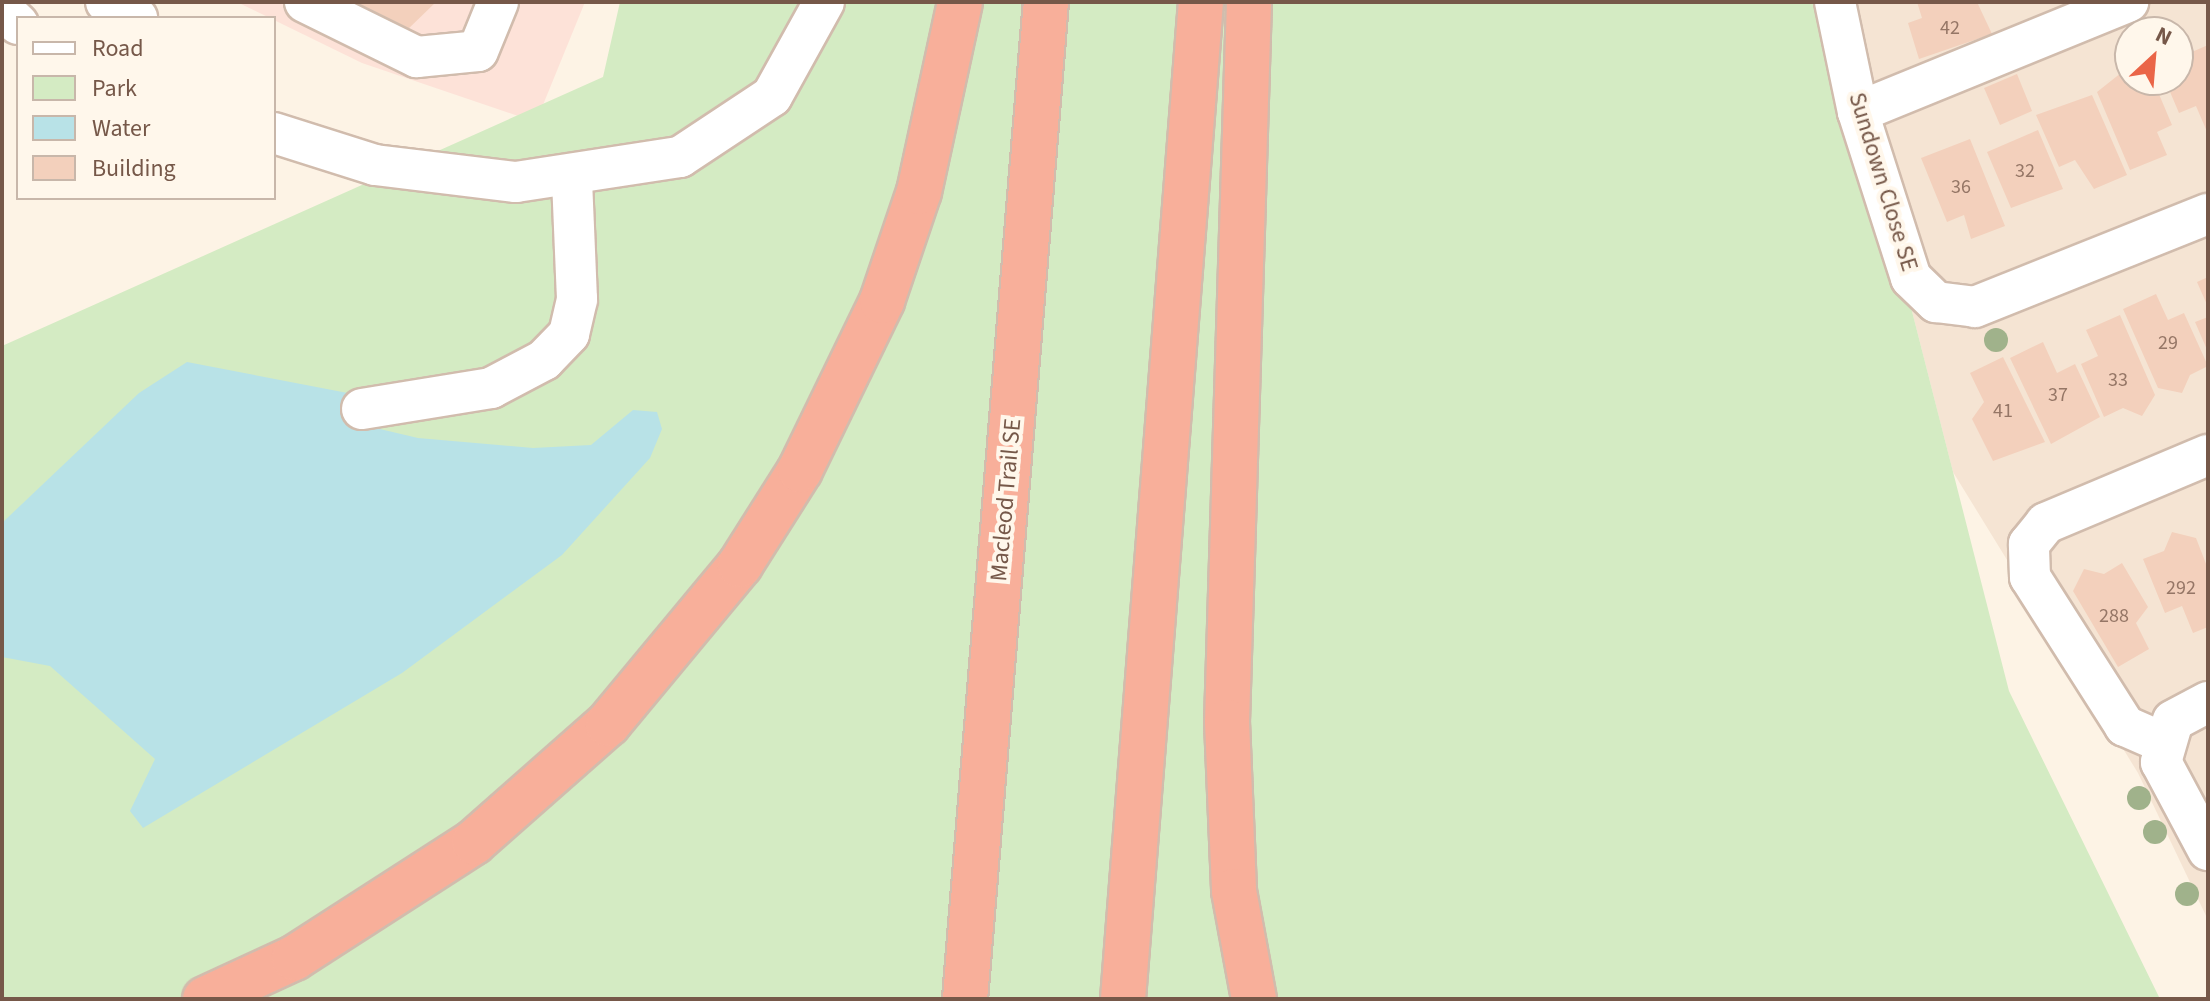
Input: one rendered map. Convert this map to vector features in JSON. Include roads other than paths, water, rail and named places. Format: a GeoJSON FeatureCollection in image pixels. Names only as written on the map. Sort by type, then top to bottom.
{"type":"FeatureCollection","features":[{"type":"Feature","properties":{"kind":"highway"},"geometry":{"type":"LineString","coordinates":[[205,999],[294,958],[474,842],[608,724],[703,613],[800,470],[882,301],[919,192],[960,2]]}},
{"type":"Feature","properties":{"kind":"highway","name":"Macleod Trail SE"},"geometry":{"type":"LineString","coordinates":[[965,999],[1046,2]]}},
{"type":"Feature","properties":{"kind":"highway"},"geometry":{"type":"LineString","coordinates":[[1123,999],[1201,2]]}},
{"type":"Feature","properties":{"kind":"highway"},"geometry":{"type":"LineString","coordinates":[[1249,2],[1227,722],[1234,891],[1254,999]]}},
{"type":"Feature","properties":{"kind":"street"},"geometry":{"type":"LineString","coordinates":[[106,2],[133,16]]}},
{"type":"Feature","properties":{"kind":"street"},"geometry":{"type":"LineString","coordinates":[[305,2],[417,57],[478,51],[498,2]]}},
{"type":"Feature","properties":{"kind":"street"},"geometry":{"type":"LineString","coordinates":[[276,134],[375,165],[444,177],[572,179],[680,157],[725,131],[772,96],[824,2]]}},
{"type":"Feature","properties":{"kind":"street","name":"Sundown Close SE"},"geometry":{"type":"LineString","coordinates":[[1835,2],[1858,112],[1911,278],[1936,302],[1958,309],[2208,214]]}},
{"type":"Feature","properties":{"kind":"street"},"geometry":{"type":"LineString","coordinates":[[1858,112],[2088,10],[2128,2]]}},
{"type":"Feature","properties":{"kind":"street"},"geometry":{"type":"LineString","coordinates":[[362,409],[491,388],[544,360],[569,334],[577,299],[572,179]]}},
{"type":"Feature","properties":{"kind":"street"},"geometry":{"type":"LineString","coordinates":[[2164,743],[2125,726],[2030,577],[2029,544],[2046,523],[2208,455]]}},
{"type":"Feature","properties":{"kind":"street"},"geometry":{"type":"LineString","coordinates":[[2208,702],[2173,721],[2164,743],[2170,787],[2208,850]]}},
{"type":"Feature","properties":{"kind":"water"},"geometry":{"type":"Polygon","coordinates":[[[187,362],[358,395],[367,426],[418,438],[533,448],[591,445],[633,410],[657,412],[662,429],[650,458],[562,555],[402,673],[143,828],[130,811],[155,759],[50,666],[2,657],[2,523],[139,393],[187,362]]]}}]}
